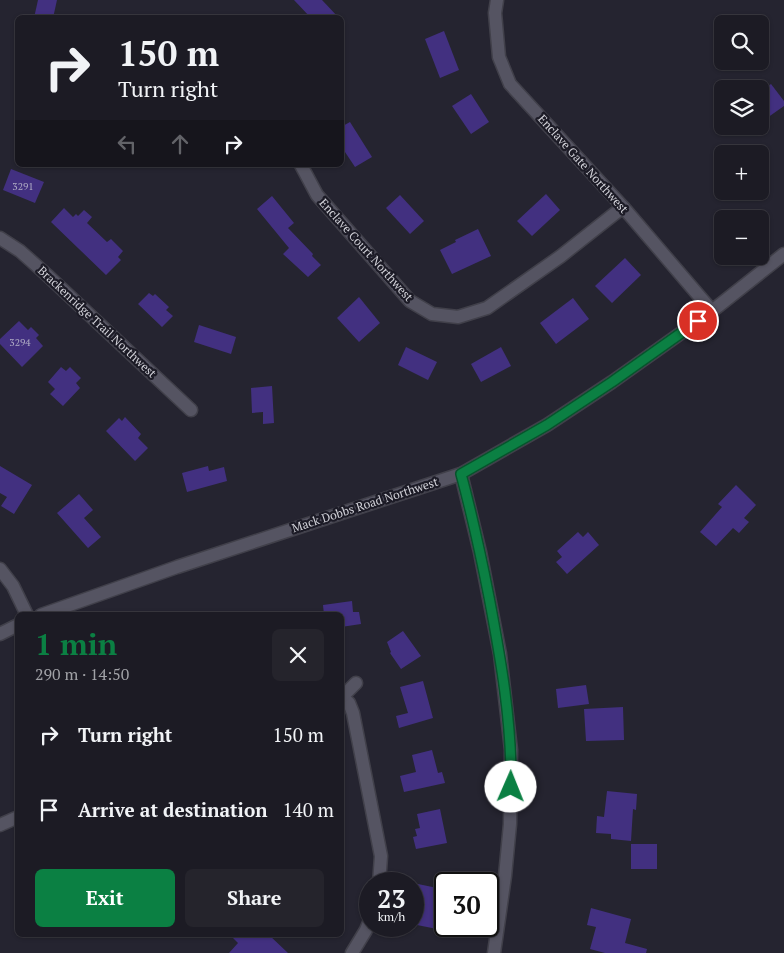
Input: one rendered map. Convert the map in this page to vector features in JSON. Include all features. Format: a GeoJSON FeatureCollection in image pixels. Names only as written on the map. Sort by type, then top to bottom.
{"type":"FeatureCollection","features":[{"type":"Feature","properties":{"kind":"street","name":"Enclave Gate Northwest"},"geometry":{"type":"LineString","coordinates":[[497,0],[495,13],[499,57],[510,84],[623,207],[712,311]]}},
{"type":"Feature","properties":{"kind":"street","name":"Enclave Court Northwest"},"geometry":{"type":"LineString","coordinates":[[301,167],[317,195],[410,301],[432,314],[458,316],[488,308],[561,256],[623,207]]}},
{"type":"Feature","properties":{"kind":"street","name":"Brackenridge Trail Northwest"},"geometry":{"type":"LineString","coordinates":[[0,238],[20,251],[47,275],[191,410]]}},
{"type":"Feature","properties":{"kind":"street","name":"Mack Dobbs Road Northwest"},"geometry":{"type":"LineString","coordinates":[[50,612],[257,540],[461,474],[547,425],[612,382],[712,311],[784,254]]}},
{"type":"Feature","properties":{"kind":"street"},"geometry":{"type":"LineString","coordinates":[[461,474],[480,552],[500,654],[512,750],[510,824],[494,953]]}},
{"type":"Feature","properties":{"kind":"street"},"geometry":{"type":"LineString","coordinates":[[0,569],[13,586],[26,612]]}},
{"type":"Feature","properties":{"kind":"street"},"geometry":{"type":"LineString","coordinates":[[0,634],[15,626]]}},
{"type":"Feature","properties":{"kind":"street"},"geometry":{"type":"LineString","coordinates":[[344,694],[356,683]]}},
{"type":"Feature","properties":{"kind":"street"},"geometry":{"type":"LineString","coordinates":[[344,698],[349,703],[353,713],[381,856],[380,872]]}},
{"type":"Feature","properties":{"kind":"street"},"geometry":{"type":"LineString","coordinates":[[0,825],[15,818]]}},
{"type":"Feature","properties":{"kind":"street"},"geometry":{"type":"LineString","coordinates":[[352,953],[362,937]]}},
{"type":"Feature","properties":{"kind":"building"},"geometry":{"type":"Polygon","coordinates":[[[38,0],[57,0],[54,15],[35,15],[38,0]]]}},
{"type":"Feature","properties":{"kind":"building"},"geometry":{"type":"Polygon","coordinates":[[[294,0],[322,0],[336,15],[308,15],[294,0]]]}},
{"type":"Feature","properties":{"kind":"building"},"geometry":{"type":"Polygon","coordinates":[[[444,31],[459,70],[440,78],[425,39],[444,31]]]}},
{"type":"Feature","properties":{"kind":"building"},"geometry":{"type":"Polygon","coordinates":[[[771,84],[784,101],[784,106],[769,117],[769,85],[771,84]]]}},
{"type":"Feature","properties":{"kind":"building"},"geometry":{"type":"Polygon","coordinates":[[[471,94],[489,122],[471,134],[452,106],[471,94]]]}},
{"type":"Feature","properties":{"kind":"building"},"geometry":{"type":"Polygon","coordinates":[[[350,122],[372,157],[355,167],[344,150],[344,125],[350,122]]]}},
{"type":"Feature","properties":{"kind":"building"},"geometry":{"type":"Polygon","coordinates":[[[11,169],[44,182],[35,203],[3,190],[11,169]]]}},
{"type":"Feature","properties":{"kind":"building"},"geometry":{"type":"Polygon","coordinates":[[[546,194],[560,210],[532,236],[517,221],[546,194]]]}},
{"type":"Feature","properties":{"kind":"building"},"geometry":{"type":"Polygon","coordinates":[[[400,195],[424,221],[410,234],[386,208],[400,195]]]}},
{"type":"Feature","properties":{"kind":"building"},"geometry":{"type":"Polygon","coordinates":[[[272,196],[294,223],[288,228],[321,265],[308,277],[283,254],[289,248],[257,209],[272,196]]]}},
{"type":"Feature","properties":{"kind":"building"},"geometry":{"type":"Polygon","coordinates":[[[64,208],[73,217],[76,214],[78,216],[84,210],[92,217],[87,223],[107,242],[111,239],[123,251],[118,257],[121,260],[106,275],[51,222],[64,208]]]}},
{"type":"Feature","properties":{"kind":"building"},"geometry":{"type":"Polygon","coordinates":[[[478,229],[491,256],[452,274],[440,250],[478,229]]]}},
{"type":"Feature","properties":{"kind":"building"},"geometry":{"type":"Polygon","coordinates":[[[625,258],[641,275],[612,303],[595,286],[625,258]]]}},
{"type":"Feature","properties":{"kind":"building"},"geometry":{"type":"Polygon","coordinates":[[[149,293],[153,296],[155,294],[169,307],[166,310],[173,316],[162,327],[138,304],[149,293]]]}},
{"type":"Feature","properties":{"kind":"building"},"geometry":{"type":"Polygon","coordinates":[[[359,297],[380,323],[359,342],[337,318],[359,297]]]}},
{"type":"Feature","properties":{"kind":"building"},"geometry":{"type":"Polygon","coordinates":[[[573,298],[589,319],[556,344],[540,323],[573,298]]]}},
{"type":"Feature","properties":{"kind":"building"},"geometry":{"type":"Polygon","coordinates":[[[19,321],[28,330],[31,327],[39,335],[36,338],[43,346],[22,367],[0,344],[0,339],[19,321]]]}},
{"type":"Feature","properties":{"kind":"building"},"geometry":{"type":"Polygon","coordinates":[[[199,325],[236,337],[231,354],[194,342],[199,325]]]}},
{"type":"Feature","properties":{"kind":"building"},"geometry":{"type":"Polygon","coordinates":[[[406,347],[437,362],[428,380],[398,365],[406,347]]]}},
{"type":"Feature","properties":{"kind":"building"},"geometry":{"type":"Polygon","coordinates":[[[501,347],[511,366],[481,382],[471,364],[501,347]]]}},
{"type":"Feature","properties":{"kind":"building"},"geometry":{"type":"Polygon","coordinates":[[[61,367],[66,371],[70,367],[81,378],[76,383],[80,388],[63,406],[50,394],[55,389],[48,382],[61,367]]]}},
{"type":"Feature","properties":{"kind":"building"},"geometry":{"type":"Polygon","coordinates":[[[272,386],[274,423],[263,424],[263,412],[252,413],[251,388],[272,386]]]}},
{"type":"Feature","properties":{"kind":"building"},"geometry":{"type":"Polygon","coordinates":[[[125,417],[141,434],[138,438],[148,448],[135,461],[106,431],[119,418],[122,421],[125,417]]]}},
{"type":"Feature","properties":{"kind":"building"},"geometry":{"type":"Polygon","coordinates":[[[0,466],[32,485],[14,514],[1,506],[7,497],[0,493],[0,466]]]}},
{"type":"Feature","properties":{"kind":"building"},"geometry":{"type":"Polygon","coordinates":[[[208,466],[209,471],[224,467],[227,481],[187,492],[182,473],[208,466]]]}},
{"type":"Feature","properties":{"kind":"building"},"geometry":{"type":"Polygon","coordinates":[[[736,485],[756,505],[744,518],[749,522],[739,533],[733,528],[716,546],[700,532],[722,507],[718,504],[736,485]]]}},
{"type":"Feature","properties":{"kind":"building"},"geometry":{"type":"Polygon","coordinates":[[[79,494],[93,510],[84,518],[101,537],[88,548],[57,513],[79,494]]]}},
{"type":"Feature","properties":{"kind":"building"},"geometry":{"type":"Polygon","coordinates":[[[578,532],[583,537],[588,532],[599,545],[567,574],[556,562],[562,557],[557,551],[578,532]]]}},
{"type":"Feature","properties":{"kind":"building"},"geometry":{"type":"Polygon","coordinates":[[[352,601],[353,612],[359,612],[361,624],[344,627],[344,612],[324,612],[323,605],[352,601]]]}},
{"type":"Feature","properties":{"kind":"building"},"geometry":{"type":"Polygon","coordinates":[[[403,631],[421,656],[401,669],[390,653],[387,642],[403,631]]]}},
{"type":"Feature","properties":{"kind":"building"},"geometry":{"type":"Polygon","coordinates":[[[423,681],[433,718],[399,728],[396,716],[408,713],[400,687],[423,681]]]}},
{"type":"Feature","properties":{"kind":"building"},"geometry":{"type":"Polygon","coordinates":[[[586,685],[589,704],[558,708],[556,689],[586,685]]]}},
{"type":"Feature","properties":{"kind":"building"},"geometry":{"type":"Polygon","coordinates":[[[623,707],[624,740],[586,741],[584,709],[623,707]]]}},
{"type":"Feature","properties":{"kind":"building"},"geometry":{"type":"Polygon","coordinates":[[[432,750],[438,773],[442,772],[445,783],[404,792],[400,776],[416,772],[412,755],[432,750]]]}},
{"type":"Feature","properties":{"kind":"building"},"geometry":{"type":"Polygon","coordinates":[[[607,791],[637,794],[636,810],[633,809],[631,841],[611,839],[611,834],[596,833],[597,816],[604,817],[607,791]]]}},
{"type":"Feature","properties":{"kind":"building"},"geometry":{"type":"Polygon","coordinates":[[[440,809],[447,843],[416,849],[413,837],[417,836],[415,829],[420,828],[417,814],[440,809]]]}},
{"type":"Feature","properties":{"kind":"building"},"geometry":{"type":"Polygon","coordinates":[[[631,844],[657,844],[657,869],[631,869],[631,844]]]}},
{"type":"Feature","properties":{"kind":"building"},"geometry":{"type":"Polygon","coordinates":[[[424,885],[434,887],[434,928],[424,926],[424,885]]]}},
{"type":"Feature","properties":{"kind":"building"},"geometry":{"type":"Polygon","coordinates":[[[591,908],[631,919],[625,943],[647,949],[646,953],[605,953],[590,949],[596,927],[587,925],[591,908]]]}},
{"type":"Feature","properties":{"kind":"building"},"geometry":{"type":"Polygon","coordinates":[[[232,937],[271,937],[288,953],[229,953],[238,943],[232,937]]]}},
{"type":"Feature","properties":{"kind":"route"},"geometry":{"type":"LineString","coordinates":[[511,787],[512,750],[500,654],[480,552],[461,474],[547,425],[698,321]]}}]}
